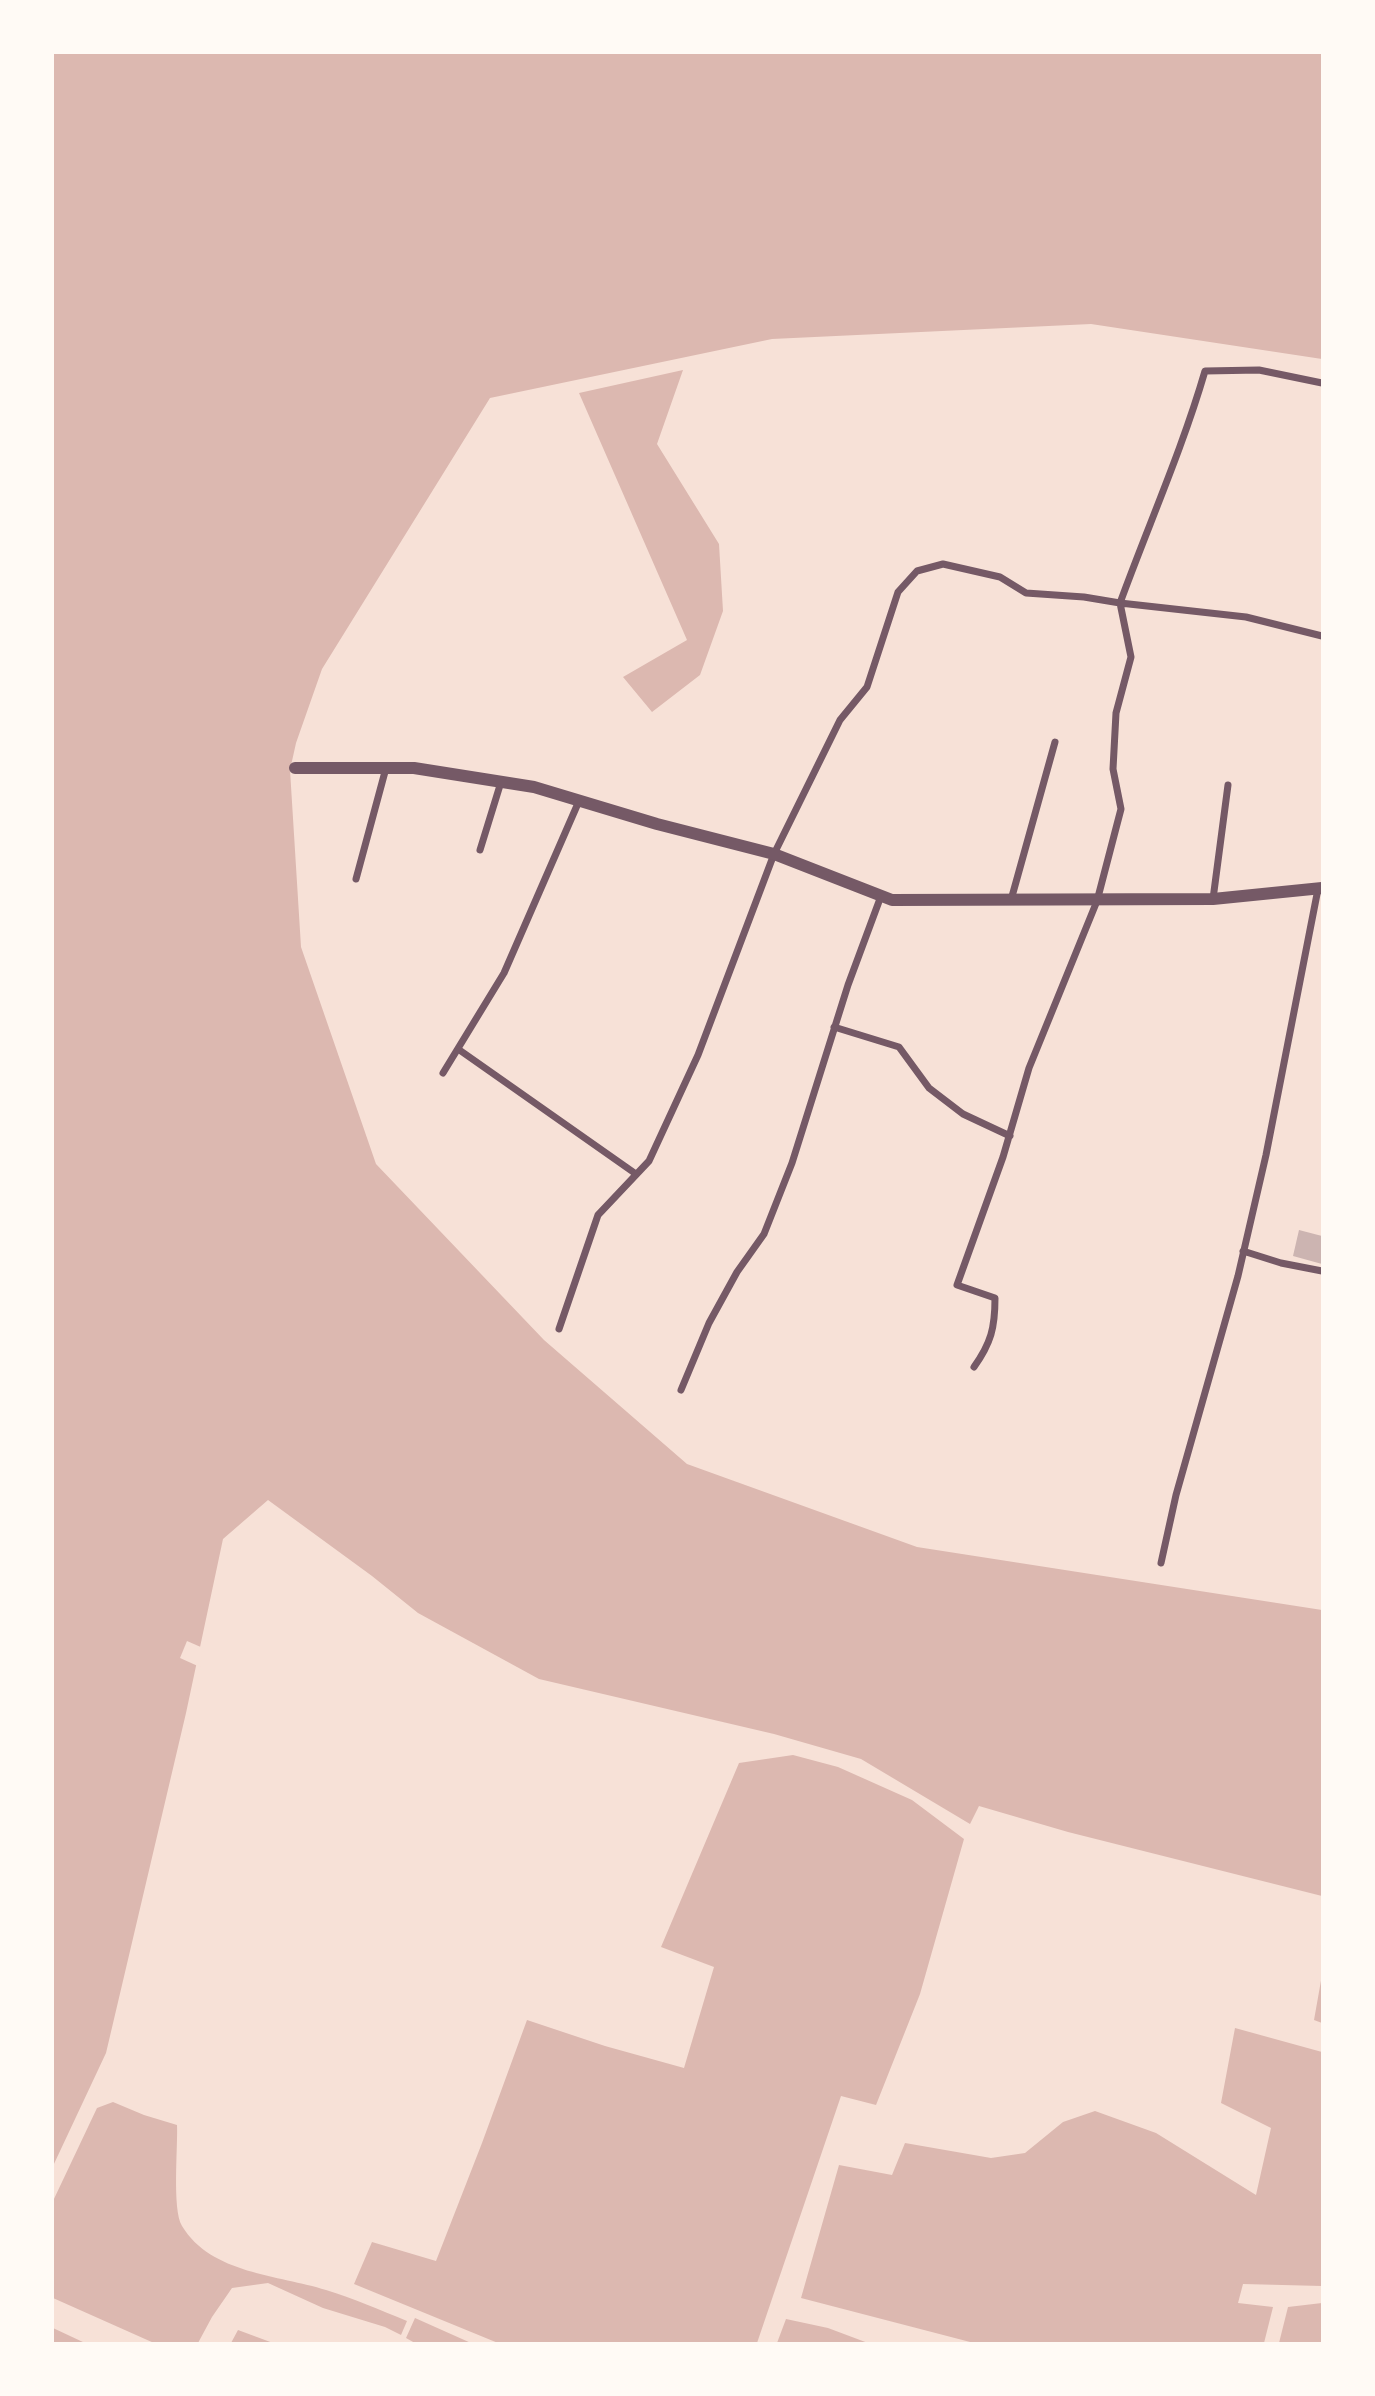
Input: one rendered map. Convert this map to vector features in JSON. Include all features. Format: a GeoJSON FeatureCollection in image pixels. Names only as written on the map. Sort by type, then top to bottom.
{"type":"FeatureCollection","features":[{"type":"Feature","properties":{"kind":"street"},"geometry":{"type":"LineString","coordinates":[[974,1367],[989,1347],[995,1320],[995,1298],[957,1285],[1010,1136],[1029,1068],[1097,901],[1121,809],[1113,769],[1115,727],[1116,713],[1131,657],[1120,603],[1172,468],[1205,371],[1259,370],[1322,383]]}},
{"type":"Feature","properties":{"kind":"street"},"geometry":{"type":"LineString","coordinates":[[559,1329],[598,1215],[649,1161],[698,1055],[774,854],[840,720],[867,687],[898,592],[917,571],[943,564],[1000,578],[1026,593],[1084,597],[1246,617],[1322,636]]}},
{"type":"Feature","properties":{"kind":"street"},"geometry":{"type":"LineString","coordinates":[[1011,901],[1055,742]]}},
{"type":"Feature","properties":{"kind":"street"},"geometry":{"type":"LineString","coordinates":[[295,768],[414,768],[534,787],[657,824],[774,854],[892,900],[1213,899],[1320,889],[1266,1155],[1243,1251],[1179,1483],[1161,1563]]}},
{"type":"Feature","properties":{"kind":"street"},"geometry":{"type":"LineString","coordinates":[[356,879],[386,768]]}},
{"type":"Feature","properties":{"kind":"street"},"geometry":{"type":"LineString","coordinates":[[480,850],[501,782]]}},
{"type":"Feature","properties":{"kind":"street"},"geometry":{"type":"LineString","coordinates":[[1213,899],[1228,785]]}},
{"type":"Feature","properties":{"kind":"street"},"geometry":{"type":"LineString","coordinates":[[443,1073],[504,973],[579,801]]}},
{"type":"Feature","properties":{"kind":"street"},"geometry":{"type":"LineString","coordinates":[[681,1390],[709,1323],[737,1272],[764,1234],[792,1163],[834,1027],[881,896]]}},
{"type":"Feature","properties":{"kind":"street"},"geometry":{"type":"LineString","coordinates":[[834,1027],[899,1047],[929,1088],[963,1114],[1010,1136]]}},
{"type":"Feature","properties":{"kind":"street"},"geometry":{"type":"LineString","coordinates":[[458,1049],[636,1174]]}},
{"type":"Feature","properties":{"kind":"street"},"geometry":{"type":"LineString","coordinates":[[1243,1251],[1281,1263],[1322,1271]]}},
{"type":"Feature","properties":{"kind":"shaded area"},"geometry":{"type":"Polygon","coordinates":[[[53,53],[1322,53],[1322,359],[1091,324],[772,339],[490,398],[322,669],[296,743],[290,770],[301,947],[376,1164],[544,1340],[687,1464],[917,1547],[1322,1610],[1322,1896],[1068,1832],[979,1806],[970,1824],[861,1759],[774,1734],[539,1679],[418,1613],[268,1500],[223,1539],[186,1713],[106,2053],[53,2166],[53,53]]]}},
{"type":"Feature","properties":{"kind":"shaded area"},"geometry":{"type":"Polygon","coordinates":[[[683,370],[657,444],[719,544],[723,611],[700,675],[652,712],[623,677],[687,640],[579,393],[683,370]]]}},
{"type":"Feature","properties":{"kind":"shaded area"},"geometry":{"type":"Polygon","coordinates":[[[793,1755],[838,1767],[912,1800],[964,1839],[920,1994],[876,2105],[841,2096],[757,2343],[498,2343],[354,2284],[372,2242],[436,2261],[527,2020],[684,2068],[714,1967],[661,1947],[739,1763],[793,1755]]]}},
{"type":"Feature","properties":{"kind":"shaded area"},"geometry":{"type":"Polygon","coordinates":[[[1322,1975],[1322,2023],[1314,2020],[1322,1975]]]}},
{"type":"Feature","properties":{"kind":"shaded area"},"geometry":{"type":"Polygon","coordinates":[[[1235,2028],[1322,2052],[1322,2286],[1243,2284],[1238,2303],[1273,2307],[1264,2343],[974,2343],[801,2298],[839,2165],[892,2175],[905,2143],[991,2158],[1025,2153],[1063,2122],[1095,2111],[1156,2133],[1256,2195],[1271,2128],[1221,2103],[1235,2028]]]}},
{"type":"Feature","properties":{"kind":"shaded area"},"geometry":{"type":"Polygon","coordinates":[[[113,2102],[177,2125],[177,2206],[182,2226],[195,2242],[228,2263],[336,2293],[407,2321],[401,2335],[385,2327],[323,2308],[268,2283],[232,2288],[198,2343],[154,2343],[53,2298],[53,2201],[97,2108],[113,2102]]]}},
{"type":"Feature","properties":{"kind":"shaded area"},"geometry":{"type":"Polygon","coordinates":[[[1322,2303],[1322,2343],[1279,2343],[1288,2307],[1322,2303]]]}},
{"type":"Feature","properties":{"kind":"shaded area"},"geometry":{"type":"Polygon","coordinates":[[[415,2318],[471,2343],[415,2343],[406,2338],[415,2318]]]}},
{"type":"Feature","properties":{"kind":"shaded area"},"geometry":{"type":"Polygon","coordinates":[[[786,2319],[828,2328],[868,2343],[777,2343],[786,2319]]]}},
{"type":"Feature","properties":{"kind":"shaded area"},"geometry":{"type":"Polygon","coordinates":[[[53,2328],[85,2343],[53,2343],[53,2328]]]}},
{"type":"Feature","properties":{"kind":"shaded area"},"geometry":{"type":"Polygon","coordinates":[[[238,2330],[273,2343],[231,2343],[238,2330]]]}},
{"type":"Feature","properties":{"kind":"pier"},"geometry":{"type":"Polygon","coordinates":[[[187,1641],[203,1648],[200,1667],[180,1658],[187,1641]]]}},
{"type":"Feature","properties":{"kind":"building"},"geometry":{"type":"Polygon","coordinates":[[[1299,1230],[1322,1236],[1322,1264],[1293,1256],[1299,1230]]]}}]}
